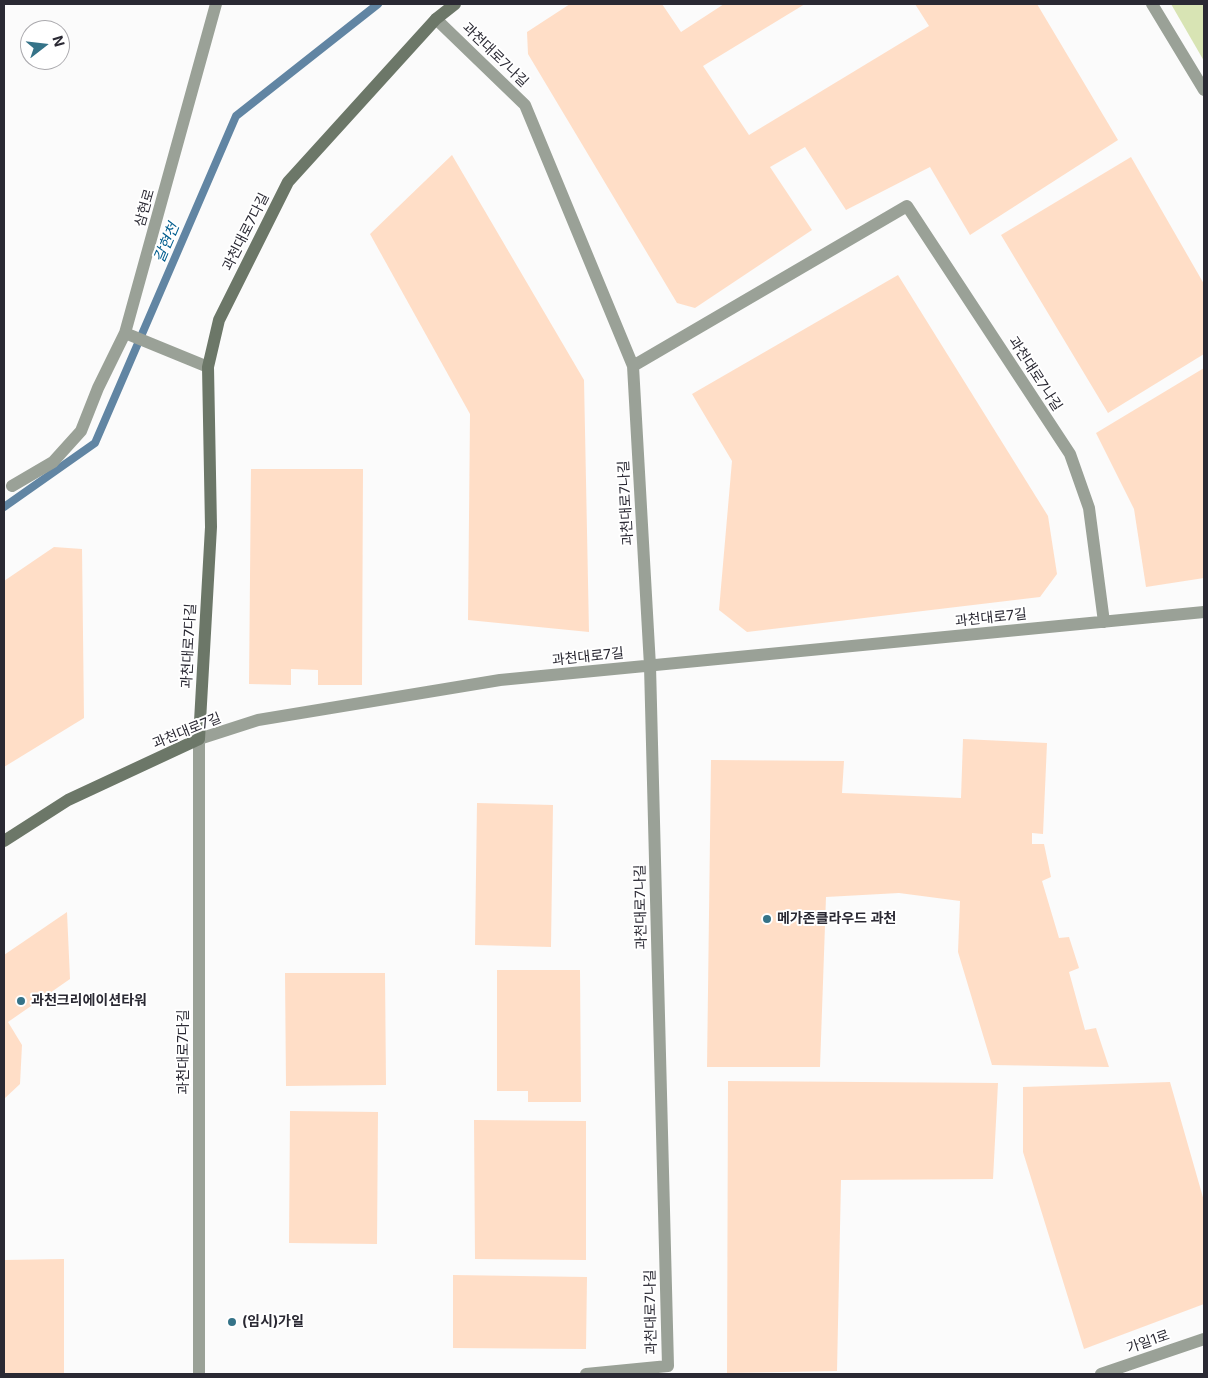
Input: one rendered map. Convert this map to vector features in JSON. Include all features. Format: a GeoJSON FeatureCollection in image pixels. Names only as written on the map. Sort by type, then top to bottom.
{"type":"FeatureCollection","features":[{"type":"Feature","properties":{"kind":"street","name":"삼현로"},"geometry":{"type":"LineString","coordinates":[[12,486],[53,462],[81,431],[98,388],[125,333],[216,4]]}},
{"type":"Feature","properties":{"kind":"street","name":"과천대로7다길"},"geometry":{"type":"LineString","coordinates":[[199,1374],[199,739],[211,527],[208,367],[219,320],[288,182],[436,19],[455,4]]}},
{"type":"Feature","properties":{"kind":"street"},"geometry":{"type":"LineString","coordinates":[[1152,4],[1204,90]]}},
{"type":"Feature","properties":{"kind":"street","name":"과천대로7나길"},"geometry":{"type":"LineString","coordinates":[[436,19],[525,104],[633,366],[650,666],[668,1366],[586,1374]]}},
{"type":"Feature","properties":{"kind":"street","name":"과천대로7나길"},"geometry":{"type":"LineString","coordinates":[[633,366],[907,206],[1070,454],[1089,508],[1104,622]]}},
{"type":"Feature","properties":{"kind":"street"},"geometry":{"type":"LineString","coordinates":[[125,333],[208,367]]}},
{"type":"Feature","properties":{"kind":"street","name":"과천대로7길"},"geometry":{"type":"LineString","coordinates":[[4,840],[68,800],[199,739],[258,720],[491,682],[1204,612]]}},
{"type":"Feature","properties":{"kind":"street","name":"가일1로"},"geometry":{"type":"LineString","coordinates":[[1100,1374],[1204,1339]]}},
{"type":"Feature","properties":{"kind":"green space"},"geometry":{"type":"Polygon","coordinates":[[[1171,4],[1204,4],[1204,61],[1171,4]]]}},
{"type":"Feature","properties":{"kind":"building"},"geometry":{"type":"Polygon","coordinates":[[[570,4],[662,4],[681,32],[724,4],[805,4],[703,66],[749,135],[929,26],[915,4],[1037,4],[1118,140],[970,235],[930,167],[846,210],[805,147],[770,167],[812,230],[695,308],[677,303],[528,54],[527,32],[570,4]]]}},
{"type":"Feature","properties":{"kind":"building"},"geometry":{"type":"Polygon","coordinates":[[[452,155],[584,380],[589,632],[468,620],[470,414],[370,234],[452,155]]]}},
{"type":"Feature","properties":{"kind":"building"},"geometry":{"type":"Polygon","coordinates":[[[1131,157],[1204,284],[1204,354],[1108,413],[1001,235],[1131,157]]]}},
{"type":"Feature","properties":{"kind":"building"},"geometry":{"type":"Polygon","coordinates":[[[898,275],[1048,516],[1057,574],[1040,597],[747,632],[719,610],[732,461],[692,394],[898,275]]]}},
{"type":"Feature","properties":{"kind":"building"},"geometry":{"type":"Polygon","coordinates":[[[1204,368],[1204,578],[1146,587],[1134,509],[1096,433],[1204,368]]]}},
{"type":"Feature","properties":{"kind":"building"},"geometry":{"type":"Polygon","coordinates":[[[251,469],[363,469],[362,685],[318,685],[318,670],[291,669],[291,685],[249,684],[251,469]]]}},
{"type":"Feature","properties":{"kind":"building"},"geometry":{"type":"Polygon","coordinates":[[[54,547],[82,549],[84,718],[4,767],[4,581],[54,547]]]}},
{"type":"Feature","properties":{"kind":"building","name":"메가존클라우드 과천"},"geometry":{"type":"Polygon","coordinates":[[[963,739],[1047,743],[1043,834],[1032,833],[1032,844],[1044,844],[1051,877],[1042,881],[1059,938],[1069,937],[1079,968],[1069,972],[1085,1030],[1096,1028],[1109,1067],[992,1065],[958,952],[960,901],[899,893],[826,897],[820,1067],[707,1067],[711,760],[844,761],[842,793],[961,798],[963,739]]]}},
{"type":"Feature","properties":{"kind":"building"},"geometry":{"type":"Polygon","coordinates":[[[477,803],[553,805],[551,947],[475,945],[477,803]]]}},
{"type":"Feature","properties":{"kind":"building","name":"과천크리에이션타워"},"geometry":{"type":"Polygon","coordinates":[[[67,912],[70,979],[8,1022],[22,1045],[20,1084],[4,1099],[4,955],[67,912]]]}},
{"type":"Feature","properties":{"kind":"building"},"geometry":{"type":"Polygon","coordinates":[[[497,970],[580,970],[581,1102],[528,1102],[528,1091],[497,1091],[497,970]]]}},
{"type":"Feature","properties":{"kind":"building"},"geometry":{"type":"Polygon","coordinates":[[[285,973],[385,973],[386,1085],[286,1086],[285,973]]]}},
{"type":"Feature","properties":{"kind":"building"},"geometry":{"type":"Polygon","coordinates":[[[728,1081],[998,1083],[993,1179],[841,1180],[837,1371],[727,1373],[728,1081]]]}},
{"type":"Feature","properties":{"kind":"building"},"geometry":{"type":"Polygon","coordinates":[[[1170,1082],[1204,1201],[1204,1304],[1084,1349],[1023,1152],[1023,1087],[1170,1082]]]}},
{"type":"Feature","properties":{"kind":"building"},"geometry":{"type":"Polygon","coordinates":[[[290,1111],[378,1112],[377,1244],[289,1243],[290,1111]]]}},
{"type":"Feature","properties":{"kind":"building"},"geometry":{"type":"Polygon","coordinates":[[[474,1120],[586,1121],[586,1260],[475,1259],[474,1120]]]}},
{"type":"Feature","properties":{"kind":"building"},"geometry":{"type":"Polygon","coordinates":[[[64,1259],[64,1374],[4,1374],[4,1260],[64,1259]]]}},
{"type":"Feature","properties":{"kind":"building"},"geometry":{"type":"Polygon","coordinates":[[[453,1275],[587,1277],[586,1349],[453,1348],[453,1275]]]}},
{"type":"Feature","properties":{"kind":"waterway","name":"갈현천"},"geometry":{"type":"LineString","coordinates":[[4,507],[95,443],[236,116],[378,4]]}},
{"type":"Feature","properties":{"kind":"place","name":"메가존클라우드 과천"},"geometry":{"type":"Point","coordinates":[767,919]}},
{"type":"Feature","properties":{"kind":"place","name":"과천크리에이션타워"},"geometry":{"type":"Point","coordinates":[21,1001]}},
{"type":"Feature","properties":{"kind":"place","name":"(임시)가일"},"geometry":{"type":"Point","coordinates":[232,1322]}}]}
